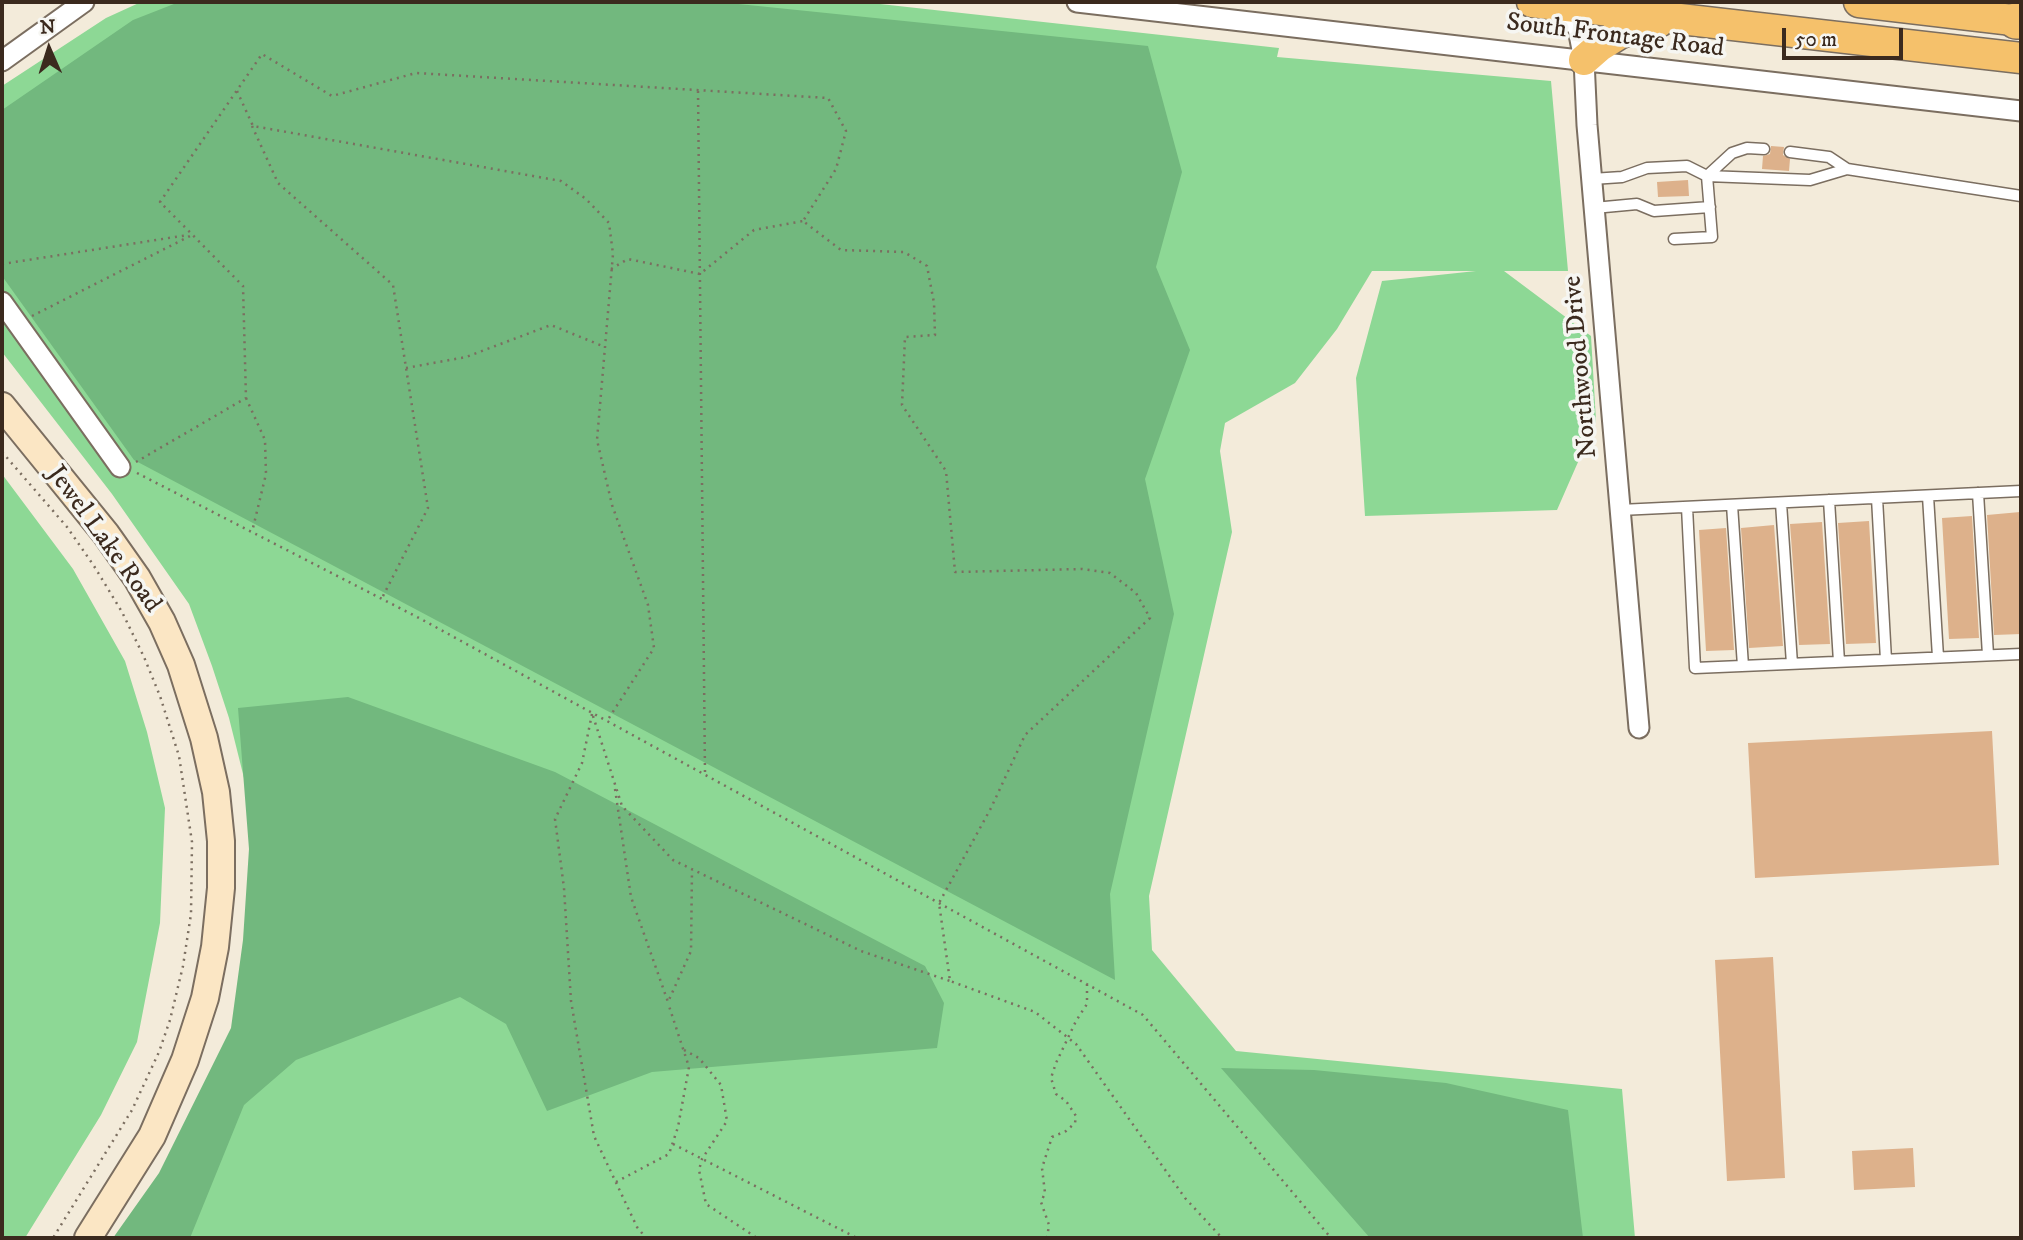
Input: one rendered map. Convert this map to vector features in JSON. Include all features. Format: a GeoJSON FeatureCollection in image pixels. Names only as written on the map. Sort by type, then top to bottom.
{"type":"FeatureCollection","features":[{"type":"Feature","properties":{"kind":"main road"},"geometry":{"type":"LineString","coordinates":[[1532,2],[1622,6],[1702,21],[2021,58]]}},
{"type":"Feature","properties":{"kind":"main road"},"geometry":{"type":"LineString","coordinates":[[1859,2],[2020,21]]}},
{"type":"Feature","properties":{"kind":"main road"},"geometry":{"type":"LineString","coordinates":[[1584,60],[1598,34],[1622,6]]}},
{"type":"Feature","properties":{"kind":"main road"},"geometry":{"type":"LineString","coordinates":[[1584,60],[1609,40],[1636,27],[1666,21],[1702,21]]}},
{"type":"Feature","properties":{"kind":"main road","name":"Jewel Lake Road"},"geometry":{"type":"LineString","coordinates":[[5,417],[106,534],[137,578],[162,622],[181,665],[204,738],[216,792],[221,841],[221,888],[215,947],[205,998],[185,1060],[152,1136],[88,1238]]}},
{"type":"Feature","properties":{"kind":"street"},"geometry":{"type":"LineString","coordinates":[[2,61],[85,2]]}},
{"type":"Feature","properties":{"kind":"street","name":"South Frontage Road"},"geometry":{"type":"LineString","coordinates":[[1077,2],[2021,111]]}},
{"type":"Feature","properties":{"kind":"street","name":"Northwood Drive"},"geometry":{"type":"LineString","coordinates":[[1563,5],[1578,29],[1584,60],[1594,208],[1639,728]]}},
{"type":"Feature","properties":{"kind":"street"},"geometry":{"type":"LineString","coordinates":[[2,302],[128,469]]}},
{"type":"Feature","properties":{"kind":"lane"},"geometry":{"type":"LineString","coordinates":[[1707,176],[1732,153],[1747,149],[1764,149]]}},
{"type":"Feature","properties":{"kind":"lane"},"geometry":{"type":"LineString","coordinates":[[1790,152],[1829,157],[1847,169],[2021,196]]}},
{"type":"Feature","properties":{"kind":"lane"},"geometry":{"type":"LineString","coordinates":[[1592,179],[1622,177],[1647,168],[1688,166],[1707,176],[1810,180],[1847,169]]}},
{"type":"Feature","properties":{"kind":"lane"},"geometry":{"type":"LineString","coordinates":[[1674,239],[1712,237],[1707,176]]}},
{"type":"Feature","properties":{"kind":"lane"},"geometry":{"type":"LineString","coordinates":[[1594,208],[1637,204],[1654,211],[1710,207]]}},
{"type":"Feature","properties":{"kind":"lane"},"geometry":{"type":"LineString","coordinates":[[1620,510],[2021,491]]}},
{"type":"Feature","properties":{"kind":"lane"},"geometry":{"type":"LineString","coordinates":[[1978,493],[1988,655]]}},
{"type":"Feature","properties":{"kind":"lane"},"geometry":{"type":"LineString","coordinates":[[1928,496],[1938,657]]}},
{"type":"Feature","properties":{"kind":"lane"},"geometry":{"type":"LineString","coordinates":[[1877,498],[1886,660]]}},
{"type":"Feature","properties":{"kind":"lane"},"geometry":{"type":"LineString","coordinates":[[1829,500],[1839,662]]}},
{"type":"Feature","properties":{"kind":"lane"},"geometry":{"type":"LineString","coordinates":[[1781,503],[1792,664]]}},
{"type":"Feature","properties":{"kind":"lane"},"geometry":{"type":"LineString","coordinates":[[1732,505],[1743,666]]}},
{"type":"Feature","properties":{"kind":"lane"},"geometry":{"type":"LineString","coordinates":[[1687,507],[1695,668],[2021,654]]}},
{"type":"Feature","properties":{"kind":"path"},"geometry":{"type":"LineString","coordinates":[[252,532],[267,474],[265,440],[246,398],[243,286],[160,202],[262,54],[332,96],[416,74],[828,98],[846,131],[836,169],[803,221],[754,230],[700,274]]}},
{"type":"Feature","properties":{"kind":"path"},"geometry":{"type":"LineString","coordinates":[[237,91],[253,126],[561,181],[586,199],[609,223],[612,254],[597,440],[612,505],[648,605],[654,648],[607,721]]}},
{"type":"Feature","properties":{"kind":"path"},"geometry":{"type":"LineString","coordinates":[[237,91],[278,183],[393,285],[428,508],[382,598]]}},
{"type":"Feature","properties":{"kind":"path"},"geometry":{"type":"LineString","coordinates":[[698,91],[706,775]]}},
{"type":"Feature","properties":{"kind":"path"},"geometry":{"type":"LineString","coordinates":[[803,221],[841,250],[904,252],[927,266],[934,303],[935,335],[905,337],[902,405],[946,471],[955,572],[1082,569],[1110,573],[1136,593],[1150,618],[1025,735],[991,808],[939,903],[950,981]]}},
{"type":"Feature","properties":{"kind":"path"},"geometry":{"type":"LineString","coordinates":[[2,264],[192,235]]}},
{"type":"Feature","properties":{"kind":"path"},"geometry":{"type":"LineString","coordinates":[[17,324],[192,235]]}},
{"type":"Feature","properties":{"kind":"path"},"geometry":{"type":"LineString","coordinates":[[611,269],[628,259],[700,274]]}},
{"type":"Feature","properties":{"kind":"path"},"geometry":{"type":"LineString","coordinates":[[406,368],[466,357],[551,326],[605,347]]}},
{"type":"Feature","properties":{"kind":"path"},"geometry":{"type":"LineString","coordinates":[[128,469],[246,398]]}},
{"type":"Feature","properties":{"kind":"path"},"geometry":{"type":"LineString","coordinates":[[2,452],[67,527],[122,612],[160,696],[179,756],[191,834],[191,914],[183,966],[166,1031],[147,1082],[132,1110],[53,1238]]}},
{"type":"Feature","properties":{"kind":"path"},"geometry":{"type":"LineString","coordinates":[[128,469],[382,598],[1143,1015],[1331,1238]]}},
{"type":"Feature","properties":{"kind":"path"},"geometry":{"type":"LineString","coordinates":[[592,713],[622,806],[673,860],[861,951],[1035,1012],[1076,1044],[1185,1198],[1223,1238]]}},
{"type":"Feature","properties":{"kind":"path"},"geometry":{"type":"LineString","coordinates":[[592,713],[582,763],[555,819],[564,888],[571,1001],[594,1136],[637,1227],[646,1238]]}},
{"type":"Feature","properties":{"kind":"path"},"geometry":{"type":"LineString","coordinates":[[614,780],[631,897],[689,1067],[678,1127],[669,1154],[616,1182]]}},
{"type":"Feature","properties":{"kind":"path"},"geometry":{"type":"LineString","coordinates":[[668,1002],[691,951],[692,870]]}},
{"type":"Feature","properties":{"kind":"path"},"geometry":{"type":"LineString","coordinates":[[1047,1238],[1048,1225],[1041,1202],[1045,1193],[1042,1168],[1052,1137],[1066,1131],[1075,1123],[1076,1116],[1066,1101],[1056,1094],[1051,1078],[1087,1004],[1087,984]]}},
{"type":"Feature","properties":{"kind":"path"},"geometry":{"type":"LineString","coordinates":[[684,1050],[699,1058],[721,1085],[727,1121],[702,1159],[699,1170],[706,1204],[757,1238]]}},
{"type":"Feature","properties":{"kind":"path"},"geometry":{"type":"LineString","coordinates":[[673,1144],[857,1238]]}},
{"type":"Feature","properties":{"kind":"green space"},"geometry":{"type":"Polygon","coordinates":[[[141,2],[862,2],[1279,48],[1277,57],[1551,81],[1568,271],[1504,271],[1591,336],[1596,421],[1557,510],[1365,516],[1356,378],[1382,281],[1476,271],[1372,271],[1337,329],[1295,383],[1225,423],[1220,451],[1232,532],[1149,896],[1152,950],[1236,1051],[1622,1089],[1635,1238],[125,1238],[238,1046],[261,872],[247,790],[229,718],[189,604],[112,494],[2,352],[2,86],[106,18],[141,2]]]}},
{"type":"Feature","properties":{"kind":"green space"},"geometry":{"type":"Polygon","coordinates":[[[179,2],[719,2],[1148,46],[1182,172],[1156,267],[1190,350],[1145,479],[1174,614],[1110,894],[1115,980],[134,460],[2,276],[2,110],[133,20],[179,2]]]}},
{"type":"Feature","properties":{"kind":"green space"},"geometry":{"type":"Polygon","coordinates":[[[2,474],[73,569],[125,661],[147,732],[165,808],[160,923],[137,1042],[101,1115],[25,1238],[2,1238],[2,474]]]}},
{"type":"Feature","properties":{"kind":"green space"},"geometry":{"type":"Polygon","coordinates":[[[348,697],[555,772],[925,966],[944,1003],[937,1048],[652,1072],[547,1111],[506,1024],[460,997],[296,1060],[244,1105],[190,1238],[113,1238],[159,1173],[231,1028],[243,940],[249,849],[238,708],[348,697]]]}},
{"type":"Feature","properties":{"kind":"green space"},"geometry":{"type":"Polygon","coordinates":[[[1221,1068],[1314,1070],[1446,1083],[1568,1110],[1583,1238],[1370,1238],[1221,1068]]]}},
{"type":"Feature","properties":{"kind":"building"},"geometry":{"type":"Polygon","coordinates":[[[1771,146],[1784,147],[1783,155],[1790,159],[1789,171],[1762,169],[1763,156],[1770,154],[1771,146]]]}},
{"type":"Feature","properties":{"kind":"building"},"geometry":{"type":"Polygon","coordinates":[[[1688,180],[1689,196],[1658,197],[1657,182],[1688,180]]]}},
{"type":"Feature","properties":{"kind":"building"},"geometry":{"type":"Polygon","coordinates":[[[2020,512],[2021,634],[1994,635],[1987,515],[2020,512]]]}},
{"type":"Feature","properties":{"kind":"building"},"geometry":{"type":"Polygon","coordinates":[[[1972,516],[1979,638],[1949,639],[1942,518],[1972,516]]]}},
{"type":"Feature","properties":{"kind":"building"},"geometry":{"type":"Polygon","coordinates":[[[1869,521],[1876,643],[1846,644],[1838,523],[1869,521]]]}},
{"type":"Feature","properties":{"kind":"building"},"geometry":{"type":"Polygon","coordinates":[[[1822,522],[1830,644],[1799,645],[1790,524],[1822,522]]]}},
{"type":"Feature","properties":{"kind":"building"},"geometry":{"type":"Polygon","coordinates":[[[1774,525],[1783,646],[1749,648],[1741,528],[1774,525]]]}},
{"type":"Feature","properties":{"kind":"building"},"geometry":{"type":"Polygon","coordinates":[[[1726,528],[1734,650],[1706,651],[1699,530],[1726,528]]]}},
{"type":"Feature","properties":{"kind":"building"},"geometry":{"type":"Polygon","coordinates":[[[1992,731],[1999,865],[1755,878],[1748,743],[1992,731]]]}},
{"type":"Feature","properties":{"kind":"building"},"geometry":{"type":"Polygon","coordinates":[[[1773,957],[1785,1178],[1727,1181],[1715,960],[1773,957]]]}},
{"type":"Feature","properties":{"kind":"building"},"geometry":{"type":"Polygon","coordinates":[[[1913,1148],[1915,1187],[1854,1190],[1852,1151],[1913,1148]]]}}]}
